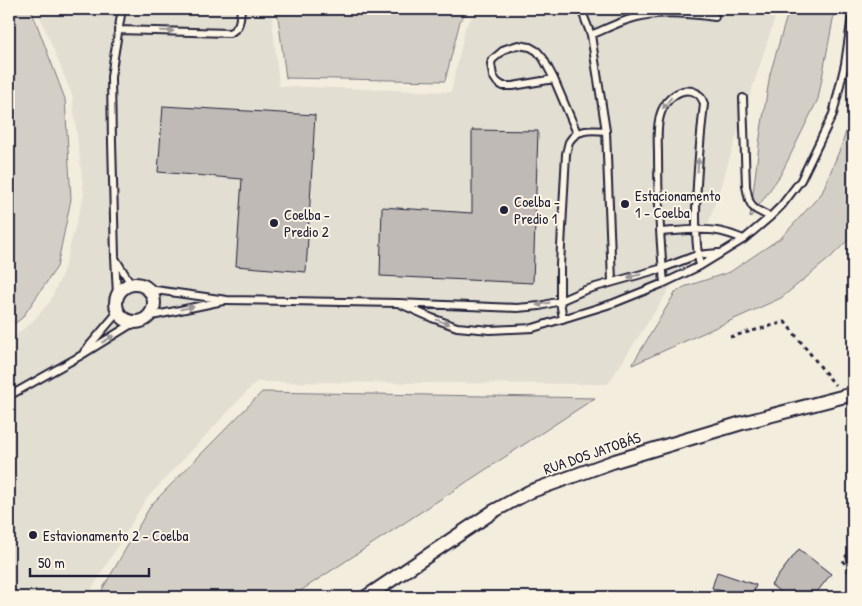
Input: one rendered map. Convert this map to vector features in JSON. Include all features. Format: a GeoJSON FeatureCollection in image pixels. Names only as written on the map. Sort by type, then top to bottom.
{"type":"FeatureCollection","features":[{"type":"Feature","properties":{"kind":"street"},"geometry":{"type":"LineString","coordinates":[[131,284],[137,284],[148,289],[154,300],[151,312],[141,320],[128,321],[122,318],[116,307],[117,295],[121,290],[131,284]]}},
{"type":"Feature","properties":{"kind":"street","name":"RUA DOS JATOBÁS"},"geometry":{"type":"LineString","coordinates":[[366,597],[494,511],[529,492],[675,443],[849,395]]}},
{"type":"Feature","properties":{"kind":"lane"},"geometry":{"type":"LineString","coordinates":[[117,295],[112,77],[122,9]]}},
{"type":"Feature","properties":{"kind":"lane"},"geometry":{"type":"LineString","coordinates":[[118,30],[229,33],[238,27],[241,9]]}},
{"type":"Feature","properties":{"kind":"lane"},"geometry":{"type":"LineString","coordinates":[[581,9],[592,35],[606,131],[612,281]]}},
{"type":"Feature","properties":{"kind":"lane"},"geometry":{"type":"LineString","coordinates":[[398,303],[457,327],[490,330],[533,328],[614,303],[664,283],[700,266],[744,239],[770,217],[801,180],[833,114],[845,64],[853,9]]}},
{"type":"Feature","properties":{"kind":"lane"},"geometry":{"type":"LineString","coordinates":[[592,35],[644,12],[672,12],[715,18]]}},
{"type":"Feature","properties":{"kind":"lane"},"geometry":{"type":"LineString","coordinates":[[554,80],[503,86],[493,76],[490,64],[492,60],[506,49],[518,45],[530,46],[537,51],[543,58],[554,80],[578,133]]}},
{"type":"Feature","properties":{"kind":"lane"},"geometry":{"type":"LineString","coordinates":[[664,283],[658,200],[658,126],[661,112],[666,102],[682,91],[699,94],[704,104],[696,186],[697,255],[700,266]]}},
{"type":"Feature","properties":{"kind":"lane"},"geometry":{"type":"LineString","coordinates":[[743,98],[746,186],[749,200],[752,206],[770,217]]}},
{"type":"Feature","properties":{"kind":"lane"},"geometry":{"type":"LineString","coordinates":[[563,319],[560,301],[561,245],[566,154],[569,142],[578,133],[589,130],[606,131]]}},
{"type":"Feature","properties":{"kind":"lane"},"geometry":{"type":"LineString","coordinates":[[661,232],[716,231],[744,239]]}},
{"type":"Feature","properties":{"kind":"lane"},"geometry":{"type":"LineString","coordinates":[[148,289],[227,300],[398,303],[517,308],[540,306],[560,301],[585,290],[663,268],[697,255],[722,252]]}},
{"type":"Feature","properties":{"kind":"lane"},"geometry":{"type":"LineString","coordinates":[[115,256],[131,284]]}},
{"type":"Feature","properties":{"kind":"lane"},"geometry":{"type":"LineString","coordinates":[[9,396],[141,320],[227,300]]}},
{"type":"Feature","properties":{"kind":"lane"},"geometry":{"type":"LineString","coordinates":[[80,356],[118,312]]}},
{"type":"Feature","properties":{"kind":"path"},"geometry":{"type":"LineString","coordinates":[[730,337],[786,322],[849,395],[853,415]]}},
{"type":"Feature","properties":{"kind":"path"},"geometry":{"type":"LineString","coordinates":[[853,548],[843,560],[853,582]]}},
{"type":"Feature","properties":{"kind":"shaded area"},"geometry":{"type":"Polygon","coordinates":[[[9,9],[31,9],[65,99],[71,199],[57,267],[22,318],[9,328],[9,9]]]}},
{"type":"Feature","properties":{"kind":"shaded area"},"geometry":{"type":"Polygon","coordinates":[[[37,9],[271,9],[279,86],[451,92],[466,25],[479,9],[778,9],[705,234],[608,384],[256,382],[146,499],[87,597],[9,597],[9,340],[31,323],[50,302],[64,269],[84,194],[72,95],[37,9]]]}},
{"type":"Feature","properties":{"kind":"shaded area"},"geometry":{"type":"Polygon","coordinates":[[[277,9],[469,9],[460,21],[445,81],[286,78],[277,9]]]}},
{"type":"Feature","properties":{"kind":"shaded area"},"geometry":{"type":"Polygon","coordinates":[[[789,9],[835,9],[818,99],[781,174],[750,218],[770,74],[789,9]]]}},
{"type":"Feature","properties":{"kind":"shaded area"},"geometry":{"type":"Polygon","coordinates":[[[853,110],[853,235],[830,258],[781,298],[632,365],[675,293],[684,287],[730,272],[782,237],[822,193],[842,144],[853,110]]]}},
{"type":"Feature","properties":{"kind":"shaded area"},"geometry":{"type":"Polygon","coordinates":[[[262,392],[595,398],[291,597],[98,597],[151,505],[262,392]]]}},
{"type":"Feature","properties":{"kind":"building","name":"Coelba - Predio 2"},"geometry":{"type":"Polygon","coordinates":[[[163,106],[315,115],[306,272],[236,266],[242,179],[158,172],[163,106]]]}},
{"type":"Feature","properties":{"kind":"building","name":"Coelba - Predio 1"},"geometry":{"type":"Polygon","coordinates":[[[472,130],[538,131],[533,283],[380,276],[382,207],[472,213],[472,130]]]}},
{"type":"Feature","properties":{"kind":"building"},"geometry":{"type":"Polygon","coordinates":[[[799,549],[831,574],[813,597],[787,597],[771,585],[799,549]]]}},
{"type":"Feature","properties":{"kind":"building"},"geometry":{"type":"Polygon","coordinates":[[[717,572],[756,585],[752,597],[739,597],[712,588],[717,572]]]}},
{"type":"Feature","properties":{"kind":"place","name":"Estacionamento 1 - Coelba"},"geometry":{"type":"Point","coordinates":[625,204]}},
{"type":"Feature","properties":{"kind":"place","name":"Coelba - Predio 1"},"geometry":{"type":"Point","coordinates":[504,210]}},
{"type":"Feature","properties":{"kind":"place","name":"Coelba - Predio 2"},"geometry":{"type":"Point","coordinates":[274,223]}},
{"type":"Feature","properties":{"kind":"place","name":"Estavionamento 2 - Coelba"},"geometry":{"type":"Point","coordinates":[33,535]}}]}
